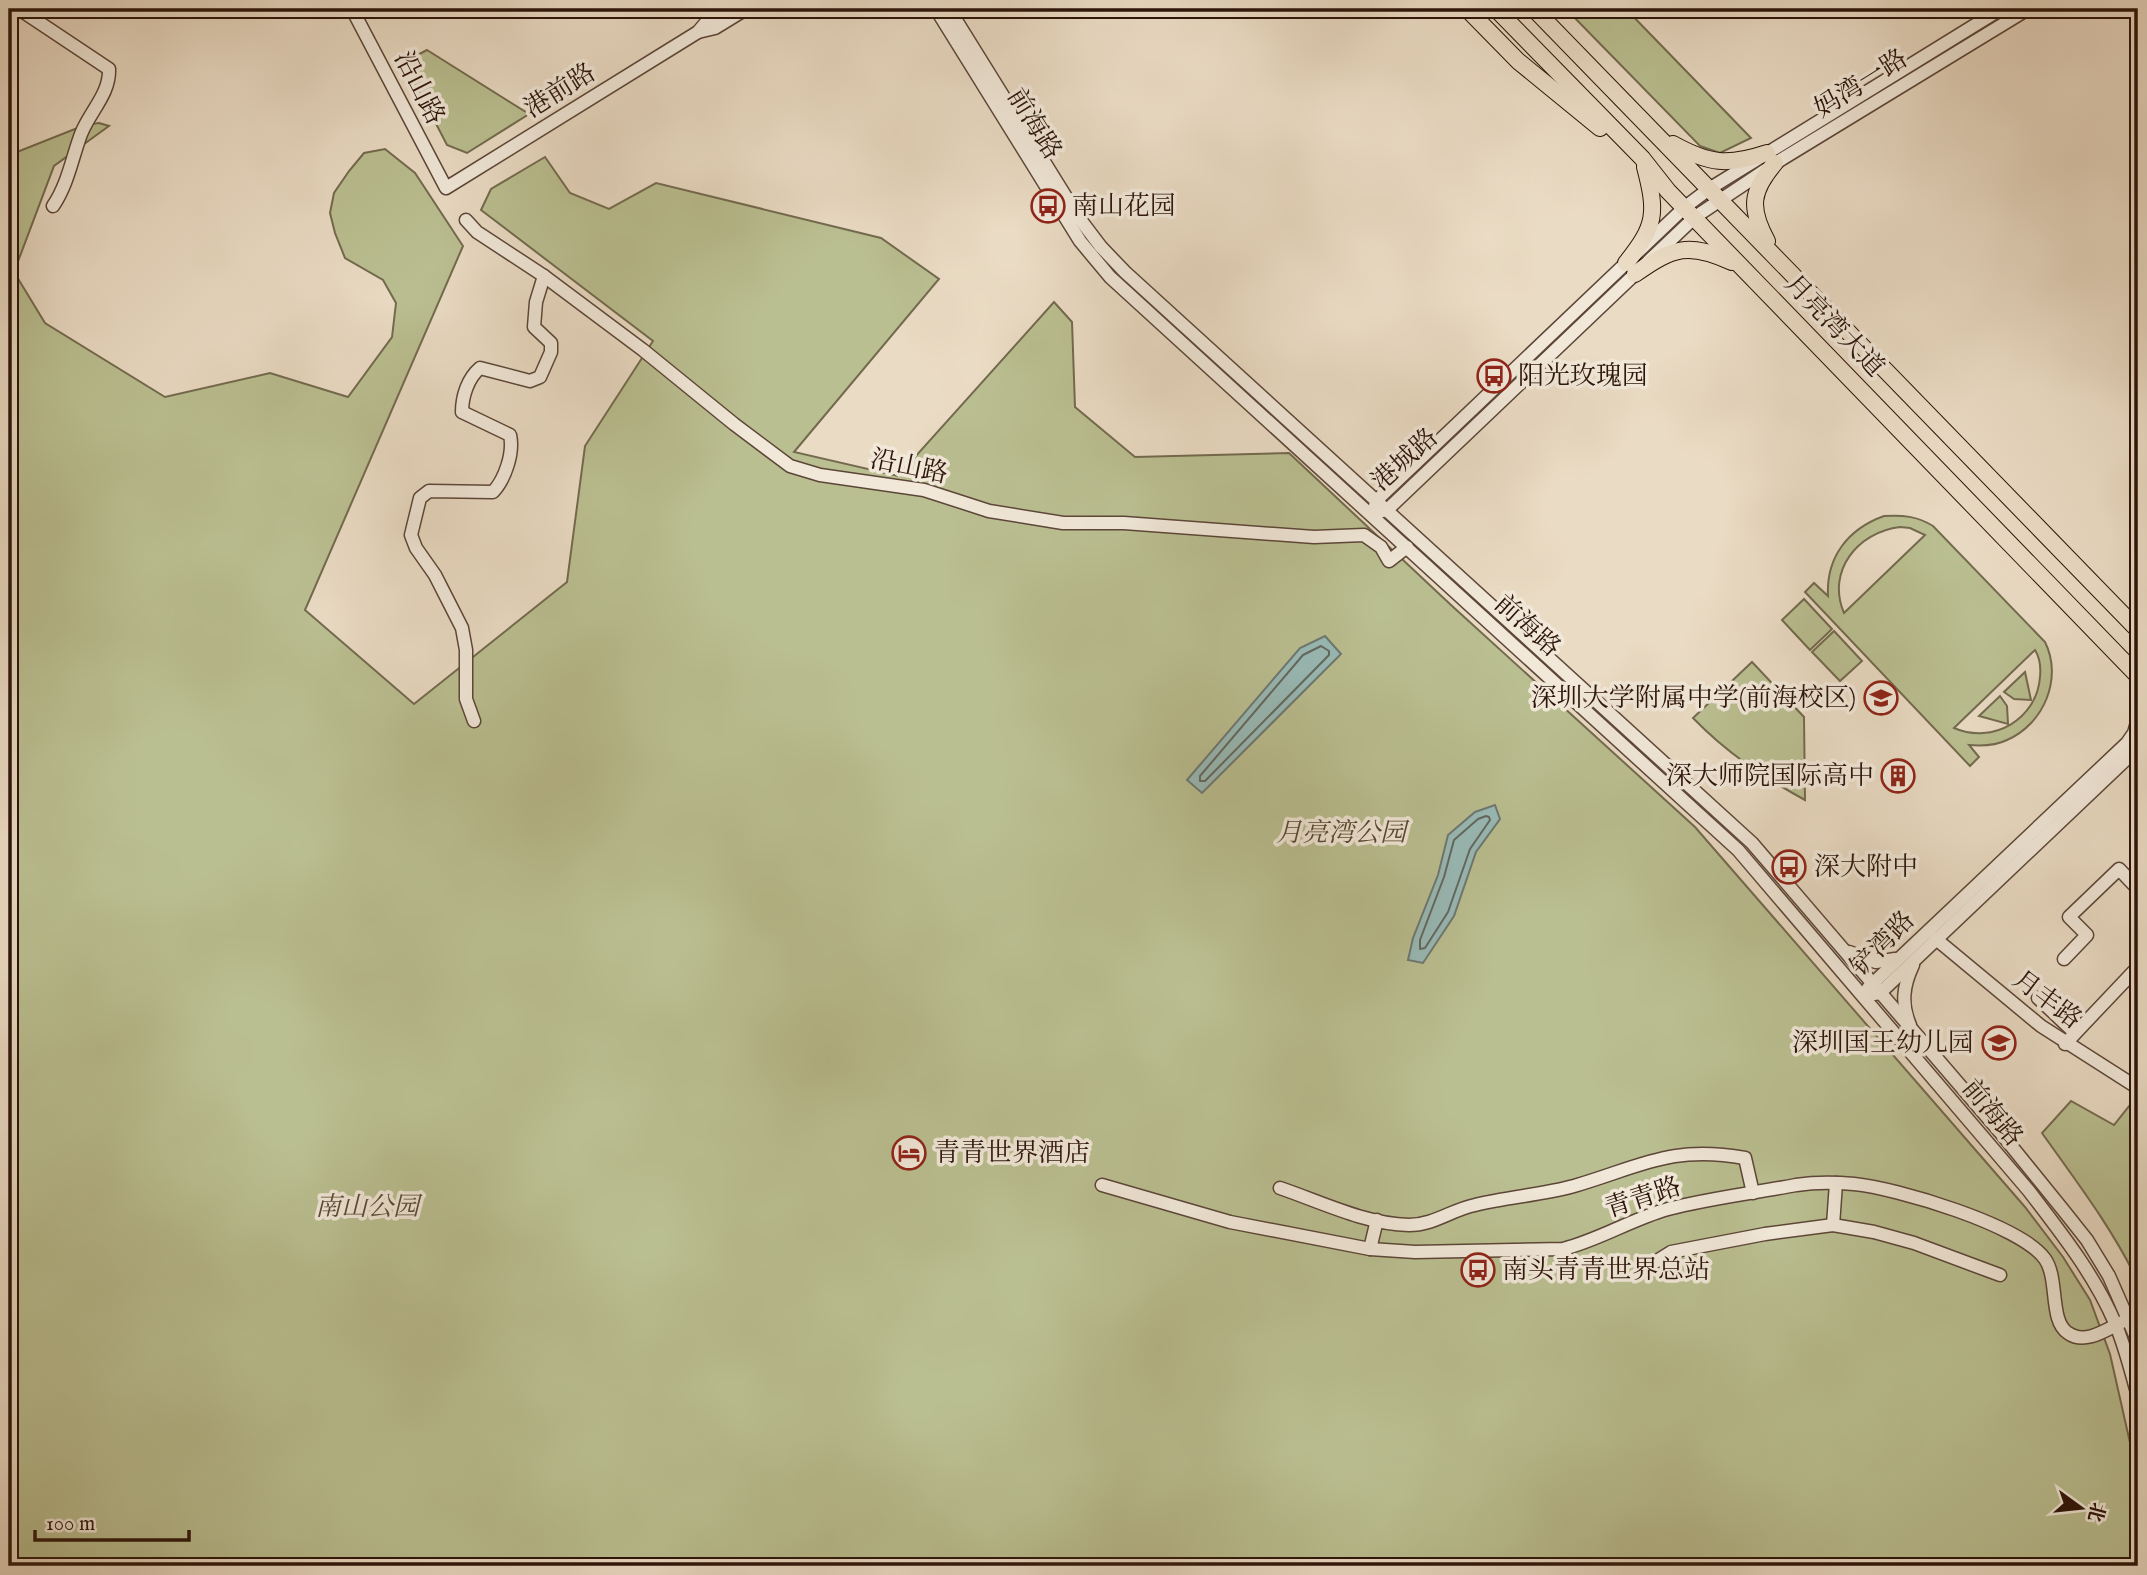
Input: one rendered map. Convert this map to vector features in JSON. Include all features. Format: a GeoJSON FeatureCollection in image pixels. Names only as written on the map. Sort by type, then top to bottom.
{"type":"FeatureCollection","features":[{"type":"Feature","properties":{"kind":"main road"},"geometry":{"type":"LineString","coordinates":[[1467,9],[1518,61],[1612,138],[1637,153],[1652,193],[1654,207],[1652,220],[1631,268]]}},
{"type":"Feature","properties":{"kind":"main road","name":"月亮湾大道"},"geometry":{"type":"LineString","coordinates":[[1496,9],[2137,677]]}},
{"type":"Feature","properties":{"kind":"main road","name":"月亮湾大道"},"geometry":{"type":"LineString","coordinates":[[1534,9],[2138,630]]}},
{"type":"Feature","properties":{"kind":"main road"},"geometry":{"type":"LineString","coordinates":[[1652,130],[1687,152],[1713,162],[1771,158],[1756,192],[1755,208],[1756,220],[1777,258]]}},
{"type":"Feature","properties":{"kind":"main road"},"geometry":{"type":"LineString","coordinates":[[1631,268],[1686,248],[1715,254],[1751,276]]}},
{"type":"Feature","properties":{"kind":"street"},"geometry":{"type":"LineString","coordinates":[[19,9],[109,69],[110,82],[81,134],[65,185],[53,206]]}},
{"type":"Feature","properties":{"kind":"street","name":"沿山路"},"geometry":{"type":"LineString","coordinates":[[352,9],[446,188]]}},
{"type":"Feature","properties":{"kind":"street","name":"港前路"},"geometry":{"type":"LineString","coordinates":[[446,188],[698,32],[709,19],[725,9]]}},
{"type":"Feature","properties":{"kind":"street","name":"港前路"},"geometry":{"type":"LineString","coordinates":[[698,32],[715,29],[747,9]]}},
{"type":"Feature","properties":{"kind":"street","name":"前海路"},"geometry":{"type":"LineString","coordinates":[[936,9],[1094,260],[1110,278],[1738,850],[2029,1191],[2063,1235],[2095,1282],[2116,1325],[2138,1396]]}},
{"type":"Feature","properties":{"kind":"street","name":"前海路"},"geometry":{"type":"LineString","coordinates":[[949,9],[1079,218],[1101,247],[1125,272],[1728,819],[1770,863],[2000,1132],[2087,1240],[2109,1276],[2138,1342]]}},
{"type":"Feature","properties":{"kind":"street","name":"妈湾一路"},"geometry":{"type":"LineString","coordinates":[[1771,158],[2028,9]]}},
{"type":"Feature","properties":{"kind":"street"},"geometry":{"type":"LineString","coordinates":[[1992,11],[1997,27]]}},
{"type":"Feature","properties":{"kind":"street","name":"妈湾一路"},"geometry":{"type":"LineString","coordinates":[[1714,194],[1992,11]]}},
{"type":"Feature","properties":{"kind":"street","name":"港城路"},"geometry":{"type":"LineString","coordinates":[[1371,515],[1377,500],[1690,212],[1714,194]]}},
{"type":"Feature","properties":{"kind":"street","name":"沿山路"},"geometry":{"type":"LineString","coordinates":[[466,220],[477,232],[544,276],[643,350],[790,466],[820,475],[924,490],[989,511],[1063,523],[1124,523],[1314,537],[1364,535],[1381,547],[1389,561],[1407,547]]}},
{"type":"Feature","properties":{"kind":"street","name":"港城路"},"geometry":{"type":"LineString","coordinates":[[1371,515],[1387,510],[1631,268]]}},
{"type":"Feature","properties":{"kind":"street"},"geometry":{"type":"LineString","coordinates":[[474,721],[466,699],[466,650],[462,628],[411,535],[420,498],[429,491],[493,492],[501,484],[512,445],[510,435],[462,412],[462,400],[473,374],[480,368],[530,380],[540,377],[551,352],[551,344],[534,327],[536,302],[544,276]]}},
{"type":"Feature","properties":{"kind":"street","name":"铲湾路"},"geometry":{"type":"LineString","coordinates":[[1875,988],[1898,957],[2127,743],[2134,733],[2138,719]]}},
{"type":"Feature","properties":{"kind":"street","name":"铲湾路"},"geometry":{"type":"LineString","coordinates":[[1863,997],[1918,957],[2138,748]]}},
{"type":"Feature","properties":{"kind":"street"},"geometry":{"type":"LineString","coordinates":[[2064,959],[2087,935],[2069,917],[2119,869],[2138,889]]}},
{"type":"Feature","properties":{"kind":"street","name":"月丰路"},"geometry":{"type":"LineString","coordinates":[[1936,939],[2019,1010],[2065,1044],[2138,1088]]}},
{"type":"Feature","properties":{"kind":"street"},"geometry":{"type":"LineString","coordinates":[[1840,946],[1876,962],[1898,957]]}},
{"type":"Feature","properties":{"kind":"street"},"geometry":{"type":"LineString","coordinates":[[1913,1032],[1903,1000],[1907,980],[1918,957]]}},
{"type":"Feature","properties":{"kind":"street"},"geometry":{"type":"LineString","coordinates":[[2065,1044],[2138,967]]}},
{"type":"Feature","properties":{"kind":"street"},"geometry":{"type":"LineString","coordinates":[[2038,998],[2075,1033]]}},
{"type":"Feature","properties":{"kind":"street"},"geometry":{"type":"LineString","coordinates":[[1280,1188],[1377,1220],[1408,1225],[1434,1222],[1474,1205],[1544,1193],[1635,1164],[1684,1153],[1722,1154],[1745,1158],[1753,1193]]}},
{"type":"Feature","properties":{"kind":"street","name":"青青路"},"geometry":{"type":"LineString","coordinates":[[1102,1185],[1230,1222],[1370,1250],[1416,1252],[1563,1249],[1585,1244],[1612,1230],[1668,1209],[1813,1182],[1855,1184],[1898,1192],[1967,1215],[2032,1247],[2046,1261],[2053,1278],[2058,1321],[2068,1333],[2082,1338],[2092,1337],[2128,1319]]}},
{"type":"Feature","properties":{"kind":"street"},"geometry":{"type":"LineString","coordinates":[[1833,1225],[1836,1183]]}},
{"type":"Feature","properties":{"kind":"street"},"geometry":{"type":"LineString","coordinates":[[1370,1250],[1377,1220]]}},
{"type":"Feature","properties":{"kind":"street"},"geometry":{"type":"LineString","coordinates":[[1647,1267],[1671,1252],[1765,1234],[1833,1225],[1874,1231],[2000,1275]]}},
{"type":"Feature","properties":{"kind":"green space"},"geometry":{"type":"Polygon","coordinates":[[[1566,9],[1626,9],[1751,138],[1720,153],[1700,146],[1566,9]]]}},
{"type":"Feature","properties":{"kind":"green space"},"geometry":{"type":"Polygon","coordinates":[[[427,50],[529,114],[467,153],[447,145],[404,62],[427,50]]]}},
{"type":"Feature","properties":{"kind":"green space"},"geometry":{"type":"Polygon","coordinates":[[[99,123],[109,126],[54,166],[14,272],[45,323],[165,397],[270,373],[348,397],[392,337],[396,303],[383,280],[345,258],[330,213],[334,193],[364,153],[385,149],[415,173],[463,246],[305,610],[414,704],[567,582],[585,446],[653,341],[481,210],[491,189],[545,157],[570,193],[609,209],[656,183],[881,238],[939,279],[794,452],[898,476],[1054,302],[1072,322],[1075,407],[1135,457],[1289,453],[1695,827],[2025,1207],[2063,1257],[2090,1300],[2110,1354],[2138,1478],[2138,1566],[9,1566],[9,143],[17,152],[85,125],[99,123]]]}},
{"type":"Feature","properties":{"kind":"green space"},"geometry":{"type":"Polygon","coordinates":[[[1884,516],[1904,516],[1933,526],[2045,642],[2052,670],[2051,685],[2040,711],[2020,733],[2007,740],[1988,745],[1969,745],[1979,757],[1970,766],[1805,592],[1814,583],[1828,596],[1828,582],[1835,557],[1850,537],[1884,516]],[[1900,527],[1871,537],[1859,545],[1850,556],[1839,583],[1844,613],[1925,535],[1900,527]],[[2035,650],[1954,728],[1983,733],[2010,725],[2022,716],[2037,692],[2040,677],[2035,650]]]}},
{"type":"Feature","properties":{"kind":"green space"},"geometry":{"type":"Polygon","coordinates":[[[1804,599],[1832,629],[1810,650],[1782,620],[1804,599]]]}},
{"type":"Feature","properties":{"kind":"green space"},"geometry":{"type":"Polygon","coordinates":[[[1834,631],[1862,661],[1840,681],[1812,652],[1834,631]]]}},
{"type":"Feature","properties":{"kind":"green space"},"geometry":{"type":"Polygon","coordinates":[[[1752,662],[1804,717],[1805,800],[1746,764],[1693,718],[1752,662]]]}},
{"type":"Feature","properties":{"kind":"green space"},"geometry":{"type":"Polygon","coordinates":[[[2025,672],[2031,700],[2014,699],[2004,692],[2025,672]]]}},
{"type":"Feature","properties":{"kind":"green space"},"geometry":{"type":"Polygon","coordinates":[[[2000,696],[2007,706],[2008,724],[1979,716],[2000,696]]]}},
{"type":"Feature","properties":{"kind":"green space"},"geometry":{"type":"Polygon","coordinates":[[[2134,1100],[2138,1103],[2138,1282],[2106,1224],[2042,1133],[2071,1101],[2114,1125],[2134,1100]]]}},
{"type":"Feature","properties":{"kind":"water"},"geometry":{"type":"Polygon","coordinates":[[[1325,636],[1341,654],[1202,793],[1187,780],[1300,648],[1325,636]]]}},
{"type":"Feature","properties":{"kind":"water"},"geometry":{"type":"Polygon","coordinates":[[[1495,805],[1500,819],[1476,852],[1454,916],[1423,963],[1408,960],[1413,938],[1438,875],[1448,835],[1475,812],[1495,805]]]}},
{"type":"Feature","properties":{"kind":"place","name":"南山花园"},"geometry":{"type":"Point","coordinates":[1048,206]}},
{"type":"Feature","properties":{"kind":"place","name":"阳光玫瑰园"},"geometry":{"type":"Point","coordinates":[1494,376]}},
{"type":"Feature","properties":{"kind":"place","name":"深圳大学附属中学(前海校区)"},"geometry":{"type":"Point","coordinates":[1881,698]}},
{"type":"Feature","properties":{"kind":"place","name":"深大师院国际高中"},"geometry":{"type":"Point","coordinates":[1898,776]}},
{"type":"Feature","properties":{"kind":"place","name":"深大附中"},"geometry":{"type":"Point","coordinates":[1789,867]}},
{"type":"Feature","properties":{"kind":"place","name":"深圳国王幼儿园"},"geometry":{"type":"Point","coordinates":[1999,1043]}},
{"type":"Feature","properties":{"kind":"place","name":"青青世界酒店"},"geometry":{"type":"Point","coordinates":[909,1153]}},
{"type":"Feature","properties":{"kind":"place","name":"南头青青世界总站"},"geometry":{"type":"Point","coordinates":[1478,1270]}},
{"type":"Feature","properties":{"kind":"park label","name":"月亮湾公园"},"geometry":{"type":"Point","coordinates":[1341,833]}},
{"type":"Feature","properties":{"kind":"park label","name":"南山公园"},"geometry":{"type":"Point","coordinates":[367,1207]}}]}
